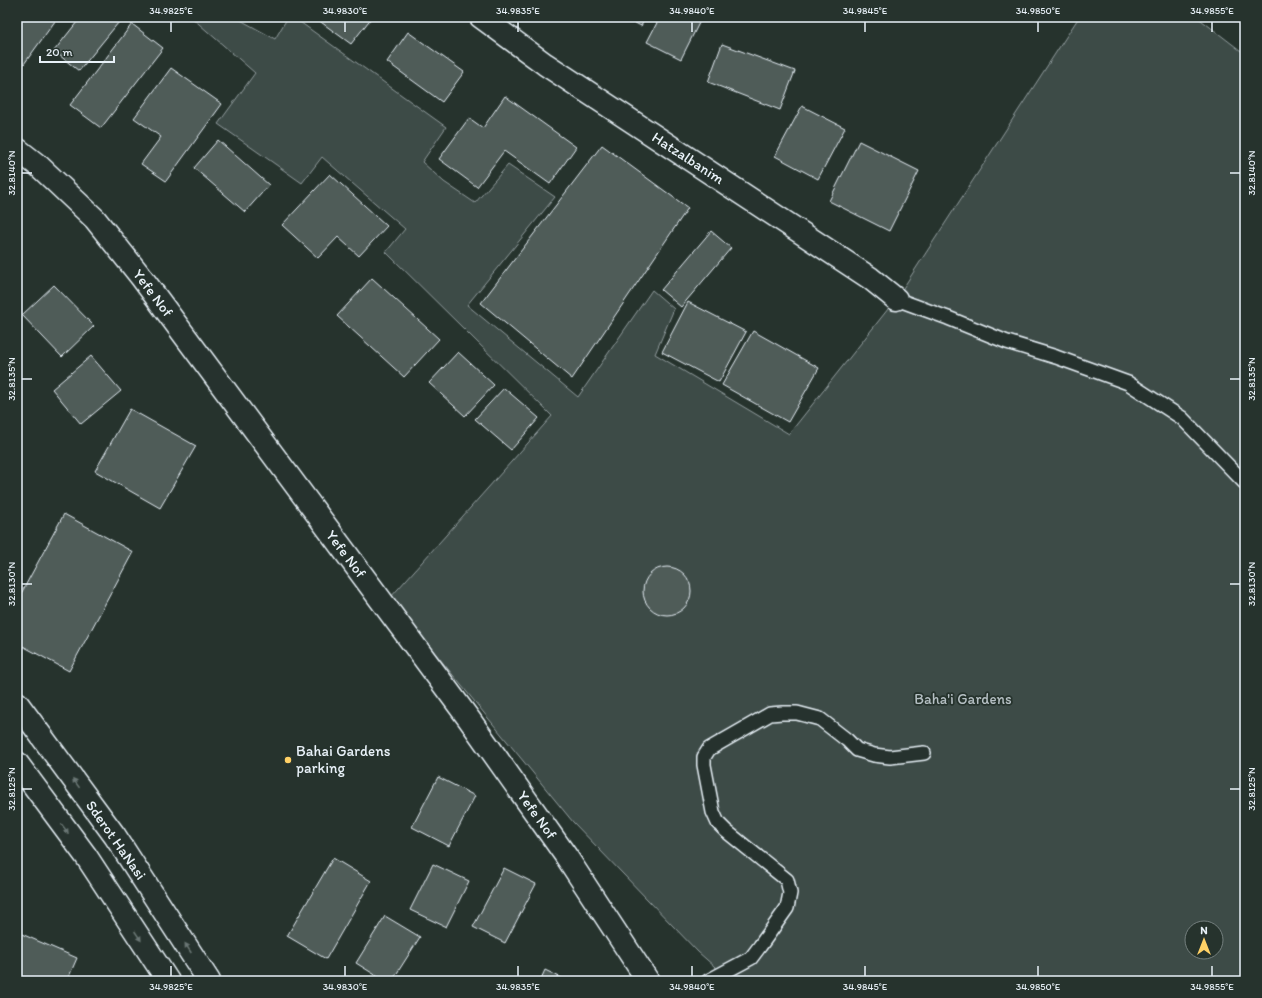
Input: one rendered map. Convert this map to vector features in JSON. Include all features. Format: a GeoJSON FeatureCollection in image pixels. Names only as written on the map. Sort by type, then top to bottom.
{"type":"FeatureCollection","features":[{"type":"Feature","properties":{"kind":"street","name":"Hatzalbanim"},"geometry":{"type":"LineString","coordinates":[[481,17],[545,64],[870,278],[896,299]]}},
{"type":"Feature","properties":{"kind":"street","name":"Yefe Nof"},"geometry":{"type":"LineString","coordinates":[[17,149],[40,167],[95,219],[142,278],[473,725],[566,856],[648,981]]}},
{"type":"Feature","properties":{"kind":"street","name":"Sderot HaNasi"},"geometry":{"type":"LineString","coordinates":[[17,703],[115,836],[209,981]]}},
{"type":"Feature","properties":{"kind":"street"},"geometry":{"type":"LineString","coordinates":[[17,763],[86,856],[168,981]]}},
{"type":"Feature","properties":{"kind":"lane"},"geometry":{"type":"LineString","coordinates":[[896,299],[948,318],[1006,342],[1056,357],[1128,383],[1182,418],[1245,483]]}},
{"type":"Feature","properties":{"kind":"lane"},"geometry":{"type":"LineString","coordinates":[[708,981],[751,958],[787,908],[790,892],[787,880],[718,823],[713,812],[704,765],[704,757],[708,749],[770,714],[797,713],[820,719],[847,740],[857,750],[890,757],[924,753]]}},
{"type":"Feature","properties":{"kind":"green space","name":"Baha'i Gardens"},"geometry":{"type":"Polygon","coordinates":[[[191,17],[235,17],[275,39],[288,17],[293,17],[446,127],[422,162],[444,182],[475,203],[508,165],[555,197],[467,305],[578,397],[652,290],[674,309],[655,354],[789,434],[896,299],[1079,17],[1197,17],[1245,54],[1245,981],[731,981],[698,952],[573,822],[390,598],[552,416],[386,252],[405,229],[322,157],[302,183],[218,124],[255,73],[191,17]]]}},
{"type":"Feature","properties":{"kind":"building"},"geometry":{"type":"Polygon","coordinates":[[[17,17],[58,17],[24,64],[17,59],[17,17]]]}},
{"type":"Feature","properties":{"kind":"building"},"geometry":{"type":"Polygon","coordinates":[[[81,17],[123,17],[79,71],[54,51],[81,17]]]}},
{"type":"Feature","properties":{"kind":"building"},"geometry":{"type":"Polygon","coordinates":[[[314,17],[372,17],[351,44],[314,17]]]}},
{"type":"Feature","properties":{"kind":"building"},"geometry":{"type":"Polygon","coordinates":[[[624,17],[646,17],[641,26],[624,17]]]}},
{"type":"Feature","properties":{"kind":"building"},"geometry":{"type":"Polygon","coordinates":[[[660,17],[702,17],[681,59],[647,42],[660,17]]]}},
{"type":"Feature","properties":{"kind":"building"},"geometry":{"type":"Polygon","coordinates":[[[132,24],[163,48],[101,128],[70,105],[132,24]]]}},
{"type":"Feature","properties":{"kind":"building"},"geometry":{"type":"Polygon","coordinates":[[[408,32],[464,72],[442,102],[387,62],[408,32]]]}},
{"type":"Feature","properties":{"kind":"building"},"geometry":{"type":"Polygon","coordinates":[[[722,44],[795,71],[780,110],[708,82],[722,44]]]}},
{"type":"Feature","properties":{"kind":"building"},"geometry":{"type":"Polygon","coordinates":[[[171,68],[222,104],[166,181],[141,164],[161,137],[134,118],[171,68]]]}},
{"type":"Feature","properties":{"kind":"building"},"geometry":{"type":"Polygon","coordinates":[[[505,96],[576,147],[550,184],[504,151],[477,187],[439,159],[469,118],[483,128],[505,96]]]}},
{"type":"Feature","properties":{"kind":"building"},"geometry":{"type":"Polygon","coordinates":[[[802,106],[845,128],[818,179],[775,156],[802,106]]]}},
{"type":"Feature","properties":{"kind":"building"},"geometry":{"type":"Polygon","coordinates":[[[218,140],[269,185],[245,212],[194,168],[218,140]]]}},
{"type":"Feature","properties":{"kind":"building"},"geometry":{"type":"Polygon","coordinates":[[[859,141],[919,171],[889,231],[829,201],[859,141]]]}},
{"type":"Feature","properties":{"kind":"building"},"geometry":{"type":"Polygon","coordinates":[[[602,145],[688,208],[572,379],[481,303],[602,145]]]}},
{"type":"Feature","properties":{"kind":"building"},"geometry":{"type":"Polygon","coordinates":[[[330,174],[387,226],[359,256],[338,237],[318,258],[282,225],[330,174]]]}},
{"type":"Feature","properties":{"kind":"building"},"geometry":{"type":"Polygon","coordinates":[[[711,231],[731,248],[681,307],[661,290],[711,231]]]}},
{"type":"Feature","properties":{"kind":"building"},"geometry":{"type":"Polygon","coordinates":[[[372,278],[439,339],[404,377],[337,316],[372,278]]]}},
{"type":"Feature","properties":{"kind":"building"},"geometry":{"type":"Polygon","coordinates":[[[54,285],[94,326],[62,357],[22,315],[54,285]]]}},
{"type":"Feature","properties":{"kind":"building"},"geometry":{"type":"Polygon","coordinates":[[[688,302],[746,332],[719,382],[662,352],[688,302]]]}},
{"type":"Feature","properties":{"kind":"building"},"geometry":{"type":"Polygon","coordinates":[[[753,331],[819,368],[788,422],[722,385],[753,331]]]}},
{"type":"Feature","properties":{"kind":"building"},"geometry":{"type":"Polygon","coordinates":[[[458,352],[494,385],[465,416],[429,383],[458,352]]]}},
{"type":"Feature","properties":{"kind":"building"},"geometry":{"type":"Polygon","coordinates":[[[91,356],[121,391],[81,424],[52,389],[91,356]]]}},
{"type":"Feature","properties":{"kind":"building"},"geometry":{"type":"Polygon","coordinates":[[[504,388],[539,418],[511,450],[475,419],[504,388]]]}},
{"type":"Feature","properties":{"kind":"building"},"geometry":{"type":"Polygon","coordinates":[[[130,409],[196,446],[160,508],[95,471],[130,409]]]}},
{"type":"Feature","properties":{"kind":"building"},"geometry":{"type":"Polygon","coordinates":[[[64,514],[133,552],[69,671],[17,643],[17,601],[64,514]]]}},
{"type":"Feature","properties":{"kind":"building"},"geometry":{"type":"Polygon","coordinates":[[[662,567],[672,567],[684,574],[691,586],[691,596],[684,608],[672,615],[662,615],[654,611],[647,604],[643,596],[643,586],[647,578],[654,571],[662,567]]]}},
{"type":"Feature","properties":{"kind":"building"},"geometry":{"type":"Polygon","coordinates":[[[438,777],[475,796],[449,846],[412,827],[438,777]]]}},
{"type":"Feature","properties":{"kind":"building"},"geometry":{"type":"Polygon","coordinates":[[[333,858],[371,881],[326,959],[287,936],[333,858]]]}},
{"type":"Feature","properties":{"kind":"building"},"geometry":{"type":"Polygon","coordinates":[[[433,864],[469,881],[446,927],[410,910],[433,864]]]}},
{"type":"Feature","properties":{"kind":"building"},"geometry":{"type":"Polygon","coordinates":[[[504,868],[536,884],[505,943],[473,927],[504,868]]]}},
{"type":"Feature","properties":{"kind":"building"},"geometry":{"type":"Polygon","coordinates":[[[385,916],[420,937],[392,981],[385,981],[356,963],[385,916]]]}},
{"type":"Feature","properties":{"kind":"building"},"geometry":{"type":"Polygon","coordinates":[[[17,932],[77,958],[67,981],[17,981],[17,932]]]}},
{"type":"Feature","properties":{"kind":"building"},"geometry":{"type":"Polygon","coordinates":[[[545,970],[568,981],[540,981],[545,970]]]}},
{"type":"Feature","properties":{"kind":"place","name":"Bahai Gardens parking"},"geometry":{"type":"Point","coordinates":[288,760]}}]}
